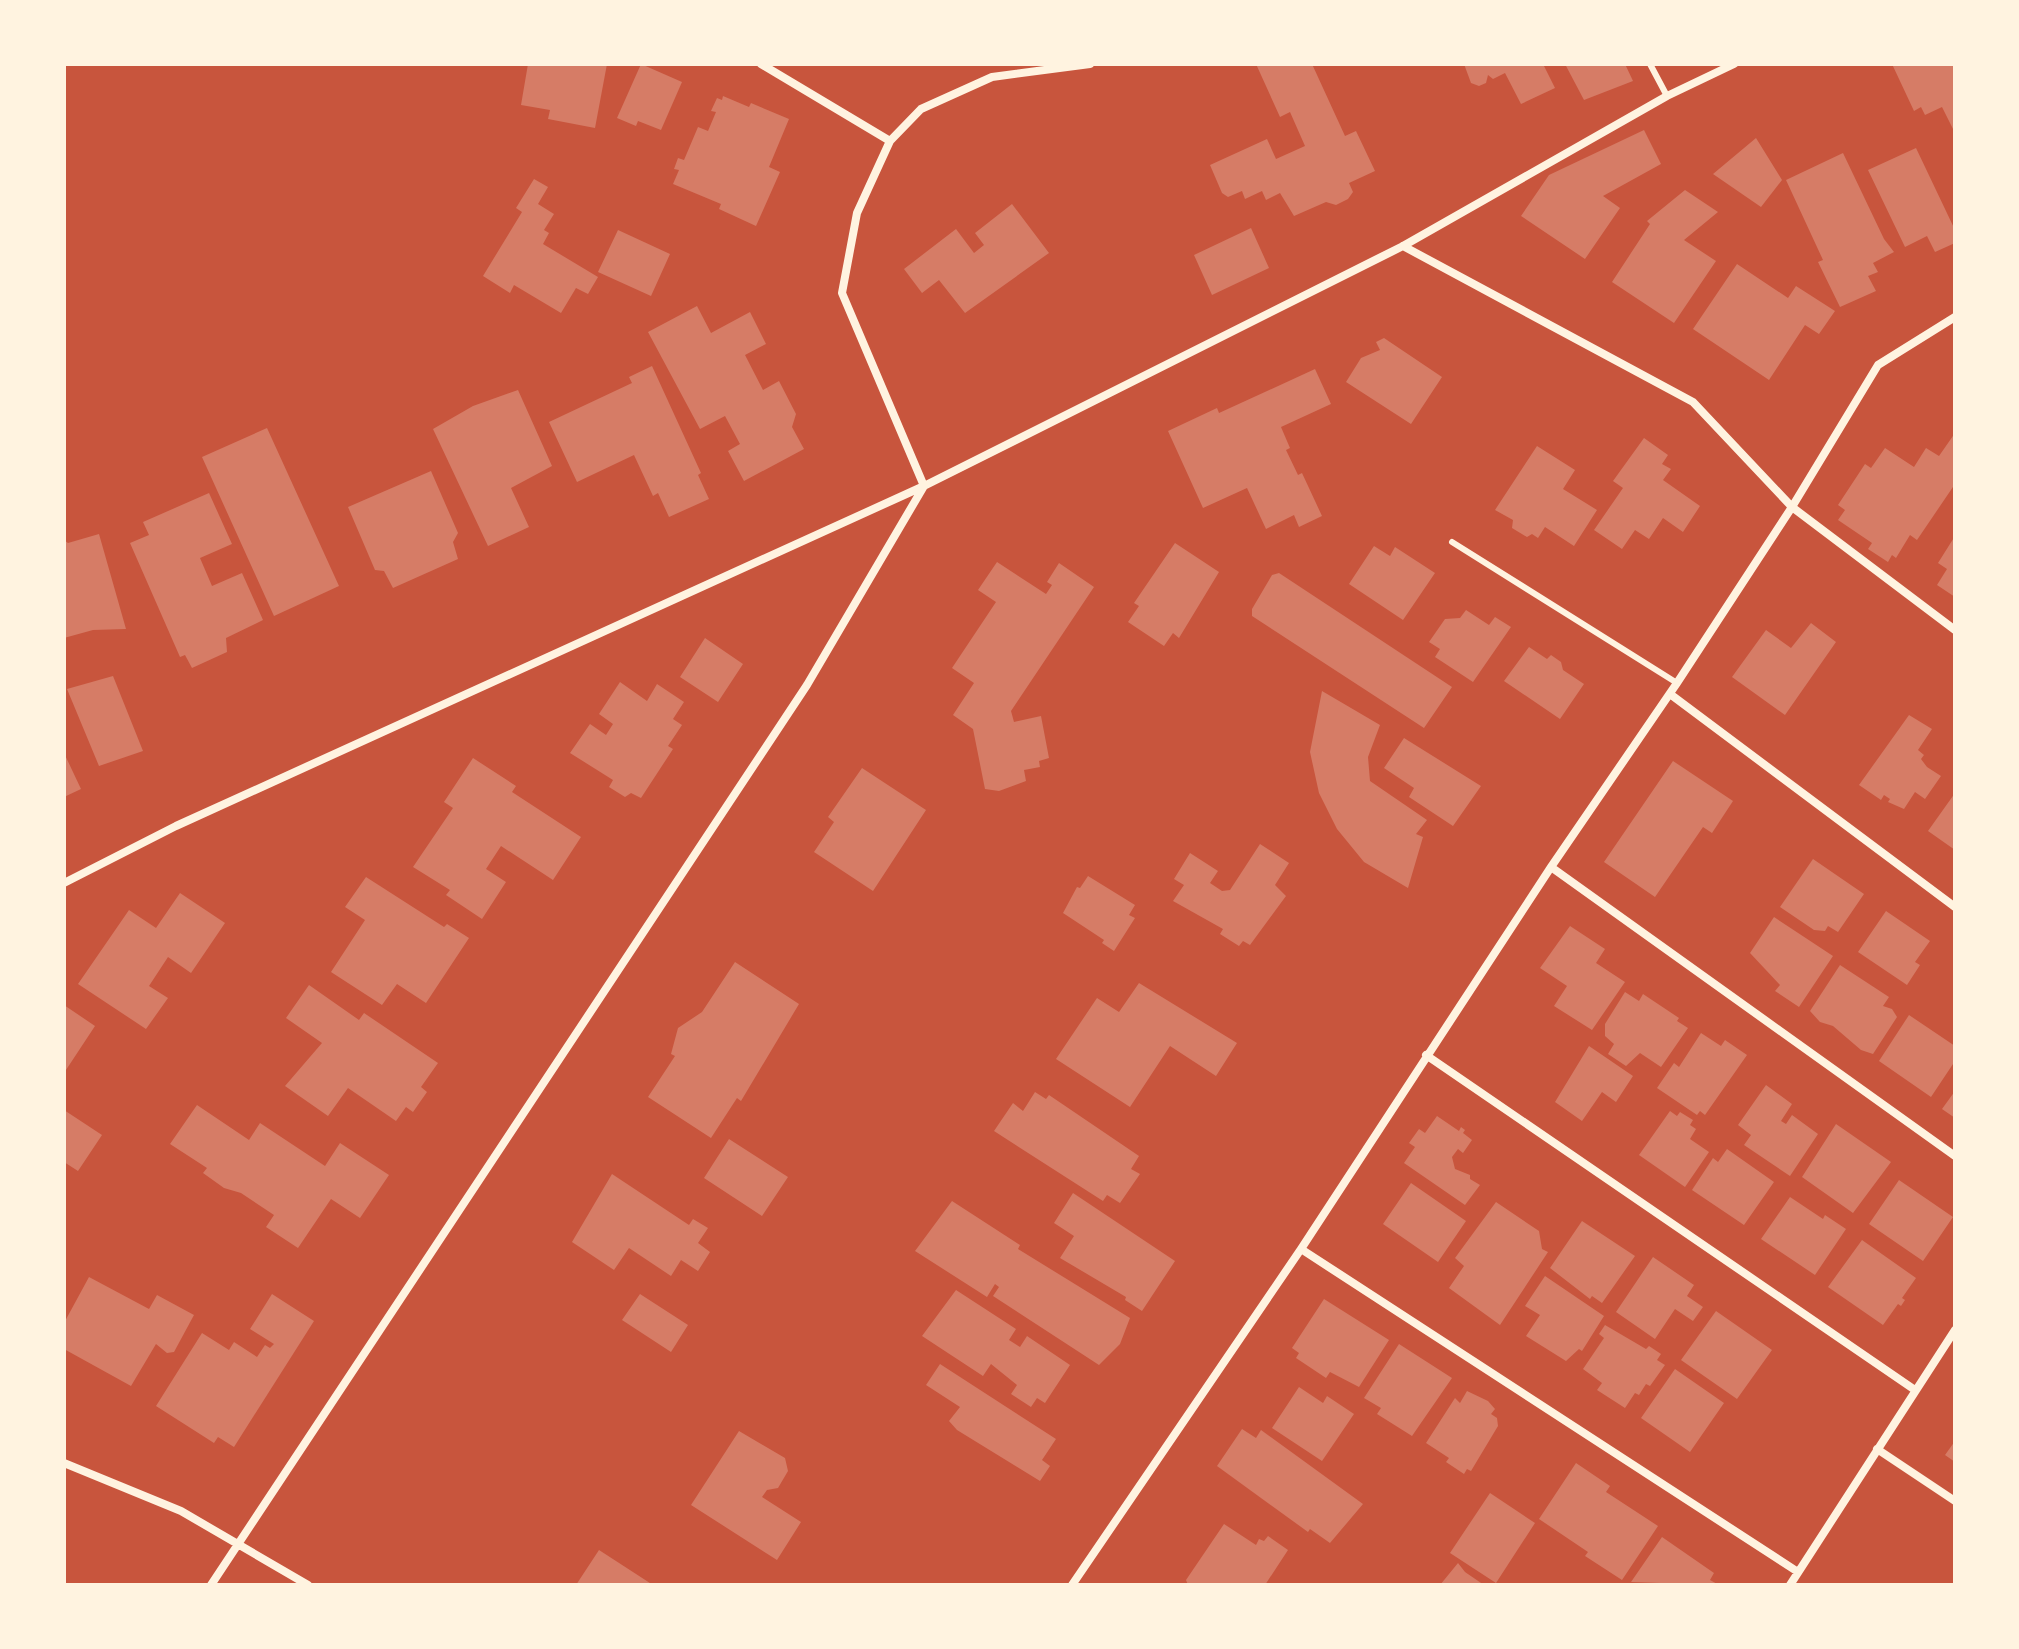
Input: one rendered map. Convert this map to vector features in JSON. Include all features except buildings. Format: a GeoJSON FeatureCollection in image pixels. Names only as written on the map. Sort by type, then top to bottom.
{"type":"FeatureCollection","features":[{"type":"Feature","properties":{"kind":"street"},"geometry":{"type":"LineString","coordinates":[[761,64],[890,141]]}},
{"type":"Feature","properties":{"kind":"street"},"geometry":{"type":"LineString","coordinates":[[924,486],[842,293],[857,213],[890,141],[921,109],[992,77],[1090,64]]}},
{"type":"Feature","properties":{"kind":"street"},"geometry":{"type":"LineString","coordinates":[[64,883],[176,826],[924,486],[1403,246],[1667,96],[1734,64]]}},
{"type":"Feature","properties":{"kind":"street"},"geometry":{"type":"LineString","coordinates":[[1403,246],[1693,402],[1792,507],[1955,630]]}},
{"type":"Feature","properties":{"kind":"street"},"geometry":{"type":"LineString","coordinates":[[1072,1585],[1301,1249],[1426,1055],[1670,694],[1792,507],[1878,365],[1955,317]]}},
{"type":"Feature","properties":{"kind":"street"},"geometry":{"type":"LineString","coordinates":[[211,1585],[807,685],[924,486]]}},
{"type":"Feature","properties":{"kind":"street"},"geometry":{"type":"LineString","coordinates":[[1670,694],[1955,907]]}},
{"type":"Feature","properties":{"kind":"street"},"geometry":{"type":"LineString","coordinates":[[1551,867],[1955,1156]]}},
{"type":"Feature","properties":{"kind":"street"},"geometry":{"type":"LineString","coordinates":[[1426,1055],[1915,1390]]}},
{"type":"Feature","properties":{"kind":"street"},"geometry":{"type":"LineString","coordinates":[[1301,1249],[1798,1572]]}},
{"type":"Feature","properties":{"kind":"street"},"geometry":{"type":"LineString","coordinates":[[1790,1585],[1955,1330]]}},
{"type":"Feature","properties":{"kind":"street"},"geometry":{"type":"LineString","coordinates":[[1877,1449],[1955,1501]]}},
{"type":"Feature","properties":{"kind":"street"},"geometry":{"type":"LineString","coordinates":[[64,1463],[181,1511],[308,1585]]}},
{"type":"Feature","properties":{"kind":"lane"},"geometry":{"type":"LineString","coordinates":[[1650,64],[1667,96]]}},
{"type":"Feature","properties":{"kind":"lane"},"geometry":{"type":"LineString","coordinates":[[1452,542],[1677,683]]}}]}
